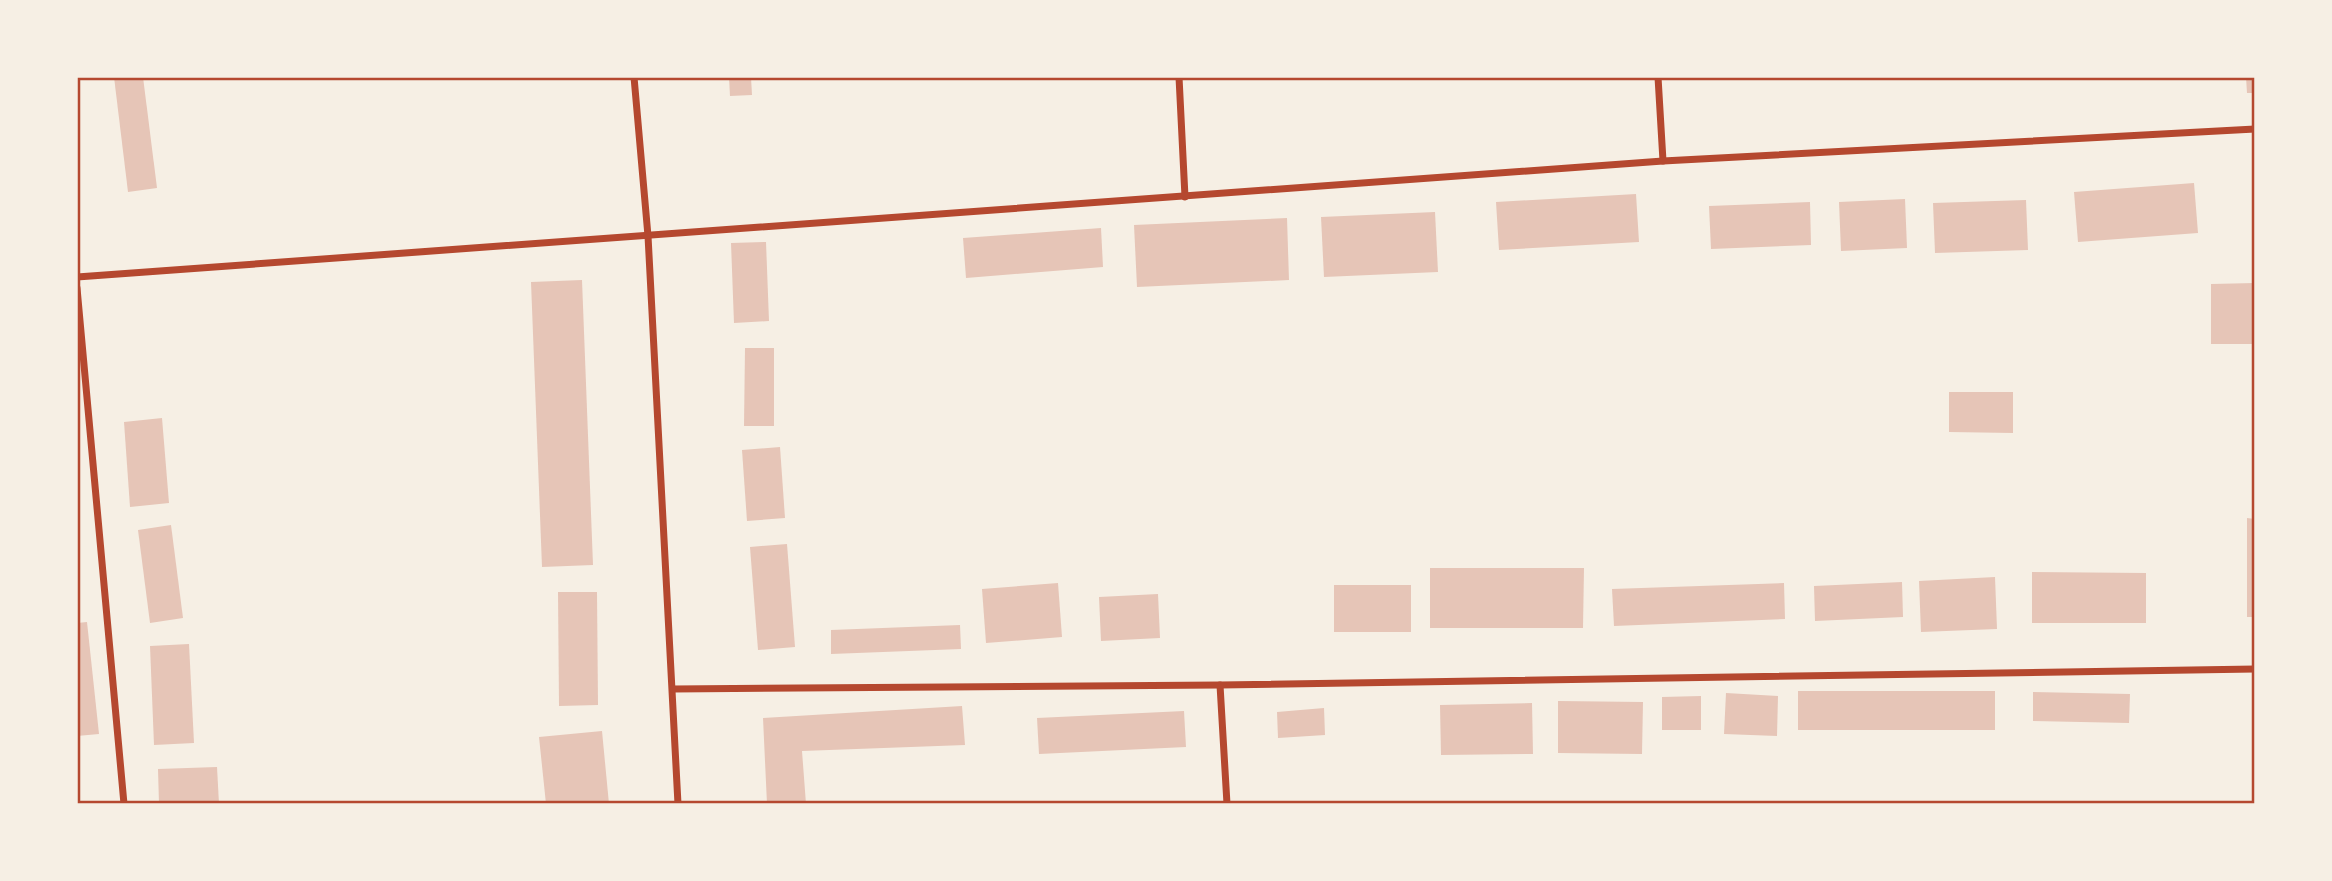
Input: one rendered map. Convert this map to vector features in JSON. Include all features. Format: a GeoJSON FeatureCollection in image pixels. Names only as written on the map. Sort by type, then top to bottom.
{"type":"FeatureCollection","features":[{"type":"Feature","properties":{"kind":"street"},"geometry":{"type":"LineString","coordinates":[[634,77],[648,236],[678,804]]}},
{"type":"Feature","properties":{"kind":"street"},"geometry":{"type":"LineString","coordinates":[[1179,77],[1185,197]]}},
{"type":"Feature","properties":{"kind":"street"},"geometry":{"type":"LineString","coordinates":[[1658,77],[1662,161]]}},
{"type":"Feature","properties":{"kind":"street"},"geometry":{"type":"LineString","coordinates":[[77,278],[1662,161],[2255,129]]}},
{"type":"Feature","properties":{"kind":"street"},"geometry":{"type":"LineString","coordinates":[[77,288],[124,804]]}},
{"type":"Feature","properties":{"kind":"street"},"geometry":{"type":"LineString","coordinates":[[673,689],[1220,685],[2255,669]]}},
{"type":"Feature","properties":{"kind":"street"},"geometry":{"type":"LineString","coordinates":[[1220,685],[1227,804]]}},
{"type":"Feature","properties":{"kind":"building"},"geometry":{"type":"Polygon","coordinates":[[[114,77],[143,77],[157,188],[128,192],[114,77]]]}},
{"type":"Feature","properties":{"kind":"building"},"geometry":{"type":"Polygon","coordinates":[[[729,77],[751,77],[752,95],[730,96],[729,77]]]}},
{"type":"Feature","properties":{"kind":"building"},"geometry":{"type":"Polygon","coordinates":[[[2246,77],[2255,77],[2255,93],[2247,93],[2246,77]]]}},
{"type":"Feature","properties":{"kind":"building"},"geometry":{"type":"Polygon","coordinates":[[[2194,183],[2198,233],[2078,242],[2074,192],[2194,183]]]}},
{"type":"Feature","properties":{"kind":"building"},"geometry":{"type":"Polygon","coordinates":[[[1636,194],[1639,242],[1499,250],[1496,202],[1636,194]]]}},
{"type":"Feature","properties":{"kind":"building"},"geometry":{"type":"Polygon","coordinates":[[[1905,199],[1907,248],[1841,251],[1839,202],[1905,199]]]}},
{"type":"Feature","properties":{"kind":"building"},"geometry":{"type":"Polygon","coordinates":[[[2026,200],[2028,250],[1935,253],[1933,203],[2026,200]]]}},
{"type":"Feature","properties":{"kind":"building"},"geometry":{"type":"Polygon","coordinates":[[[1810,202],[1811,245],[1711,249],[1709,206],[1810,202]]]}},
{"type":"Feature","properties":{"kind":"building"},"geometry":{"type":"Polygon","coordinates":[[[1435,212],[1438,272],[1324,277],[1321,217],[1435,212]]]}},
{"type":"Feature","properties":{"kind":"building"},"geometry":{"type":"Polygon","coordinates":[[[1287,218],[1289,280],[1137,287],[1134,225],[1287,218]]]}},
{"type":"Feature","properties":{"kind":"building"},"geometry":{"type":"Polygon","coordinates":[[[1101,228],[1103,267],[966,278],[963,238],[1101,228]]]}},
{"type":"Feature","properties":{"kind":"building"},"geometry":{"type":"Polygon","coordinates":[[[766,242],[769,321],[734,323],[731,243],[766,242]]]}},
{"type":"Feature","properties":{"kind":"building"},"geometry":{"type":"Polygon","coordinates":[[[582,280],[593,565],[542,567],[531,282],[582,280]]]}},
{"type":"Feature","properties":{"kind":"building"},"geometry":{"type":"Polygon","coordinates":[[[2255,283],[2255,344],[2211,344],[2211,284],[2255,283]]]}},
{"type":"Feature","properties":{"kind":"building"},"geometry":{"type":"Polygon","coordinates":[[[745,348],[774,348],[774,426],[744,426],[745,348]]]}},
{"type":"Feature","properties":{"kind":"building"},"geometry":{"type":"Polygon","coordinates":[[[1949,392],[2013,392],[2013,433],[1949,432],[1949,392]]]}},
{"type":"Feature","properties":{"kind":"building"},"geometry":{"type":"Polygon","coordinates":[[[162,418],[169,503],[130,507],[124,422],[162,418]]]}},
{"type":"Feature","properties":{"kind":"building"},"geometry":{"type":"Polygon","coordinates":[[[780,447],[785,518],[747,521],[742,450],[780,447]]]}},
{"type":"Feature","properties":{"kind":"building"},"geometry":{"type":"Polygon","coordinates":[[[2247,518],[2255,519],[2255,617],[2247,617],[2247,518]]]}},
{"type":"Feature","properties":{"kind":"building"},"geometry":{"type":"Polygon","coordinates":[[[171,525],[183,618],[150,623],[138,530],[171,525]]]}},
{"type":"Feature","properties":{"kind":"building"},"geometry":{"type":"Polygon","coordinates":[[[787,544],[795,647],[758,650],[750,547],[787,544]]]}},
{"type":"Feature","properties":{"kind":"building"},"geometry":{"type":"Polygon","coordinates":[[[1430,568],[1584,568],[1583,628],[1430,628],[1430,568]]]}},
{"type":"Feature","properties":{"kind":"building"},"geometry":{"type":"Polygon","coordinates":[[[2032,572],[2146,573],[2146,623],[2032,623],[2032,572]]]}},
{"type":"Feature","properties":{"kind":"building"},"geometry":{"type":"Polygon","coordinates":[[[1995,577],[1997,629],[1921,632],[1919,581],[1995,577]]]}},
{"type":"Feature","properties":{"kind":"building"},"geometry":{"type":"Polygon","coordinates":[[[1902,582],[1903,617],[1815,621],[1814,586],[1902,582]]]}},
{"type":"Feature","properties":{"kind":"building"},"geometry":{"type":"Polygon","coordinates":[[[1058,583],[1062,637],[986,643],[982,589],[1058,583]]]}},
{"type":"Feature","properties":{"kind":"building"},"geometry":{"type":"Polygon","coordinates":[[[1784,583],[1785,619],[1614,626],[1612,589],[1784,583]]]}},
{"type":"Feature","properties":{"kind":"building"},"geometry":{"type":"Polygon","coordinates":[[[1334,585],[1411,585],[1411,632],[1334,632],[1334,585]]]}},
{"type":"Feature","properties":{"kind":"building"},"geometry":{"type":"Polygon","coordinates":[[[558,592],[597,592],[598,705],[559,706],[558,592]]]}},
{"type":"Feature","properties":{"kind":"building"},"geometry":{"type":"Polygon","coordinates":[[[1158,594],[1160,638],[1101,641],[1099,597],[1158,594]]]}},
{"type":"Feature","properties":{"kind":"building"},"geometry":{"type":"Polygon","coordinates":[[[87,622],[99,734],[77,736],[77,623],[87,622]]]}},
{"type":"Feature","properties":{"kind":"building"},"geometry":{"type":"Polygon","coordinates":[[[960,625],[961,649],[831,654],[831,630],[960,625]]]}},
{"type":"Feature","properties":{"kind":"building"},"geometry":{"type":"Polygon","coordinates":[[[189,644],[194,743],[154,745],[150,646],[189,644]]]}},
{"type":"Feature","properties":{"kind":"building"},"geometry":{"type":"Polygon","coordinates":[[[1798,691],[1995,691],[1995,730],[1798,730],[1798,691]]]}},
{"type":"Feature","properties":{"kind":"building"},"geometry":{"type":"Polygon","coordinates":[[[2033,692],[2130,694],[2129,723],[2033,721],[2033,692]]]}},
{"type":"Feature","properties":{"kind":"building"},"geometry":{"type":"Polygon","coordinates":[[[1726,693],[1778,696],[1777,736],[1724,734],[1726,693]]]}},
{"type":"Feature","properties":{"kind":"building"},"geometry":{"type":"Polygon","coordinates":[[[1701,696],[1701,730],[1662,730],[1662,697],[1701,696]]]}},
{"type":"Feature","properties":{"kind":"building"},"geometry":{"type":"Polygon","coordinates":[[[1558,701],[1643,702],[1642,754],[1558,753],[1558,701]]]}},
{"type":"Feature","properties":{"kind":"building"},"geometry":{"type":"Polygon","coordinates":[[[1532,703],[1533,754],[1441,755],[1440,705],[1532,703]]]}},
{"type":"Feature","properties":{"kind":"building"},"geometry":{"type":"Polygon","coordinates":[[[962,706],[965,745],[802,751],[806,804],[767,804],[763,718],[962,706]]]}},
{"type":"Feature","properties":{"kind":"building"},"geometry":{"type":"Polygon","coordinates":[[[1324,708],[1325,735],[1278,738],[1277,712],[1324,708]]]}},
{"type":"Feature","properties":{"kind":"building"},"geometry":{"type":"Polygon","coordinates":[[[1184,711],[1186,747],[1039,754],[1037,718],[1184,711]]]}},
{"type":"Feature","properties":{"kind":"building"},"geometry":{"type":"Polygon","coordinates":[[[602,731],[609,804],[546,804],[539,737],[602,731]]]}},
{"type":"Feature","properties":{"kind":"building"},"geometry":{"type":"Polygon","coordinates":[[[217,767],[219,804],[159,804],[158,769],[217,767]]]}}]}
